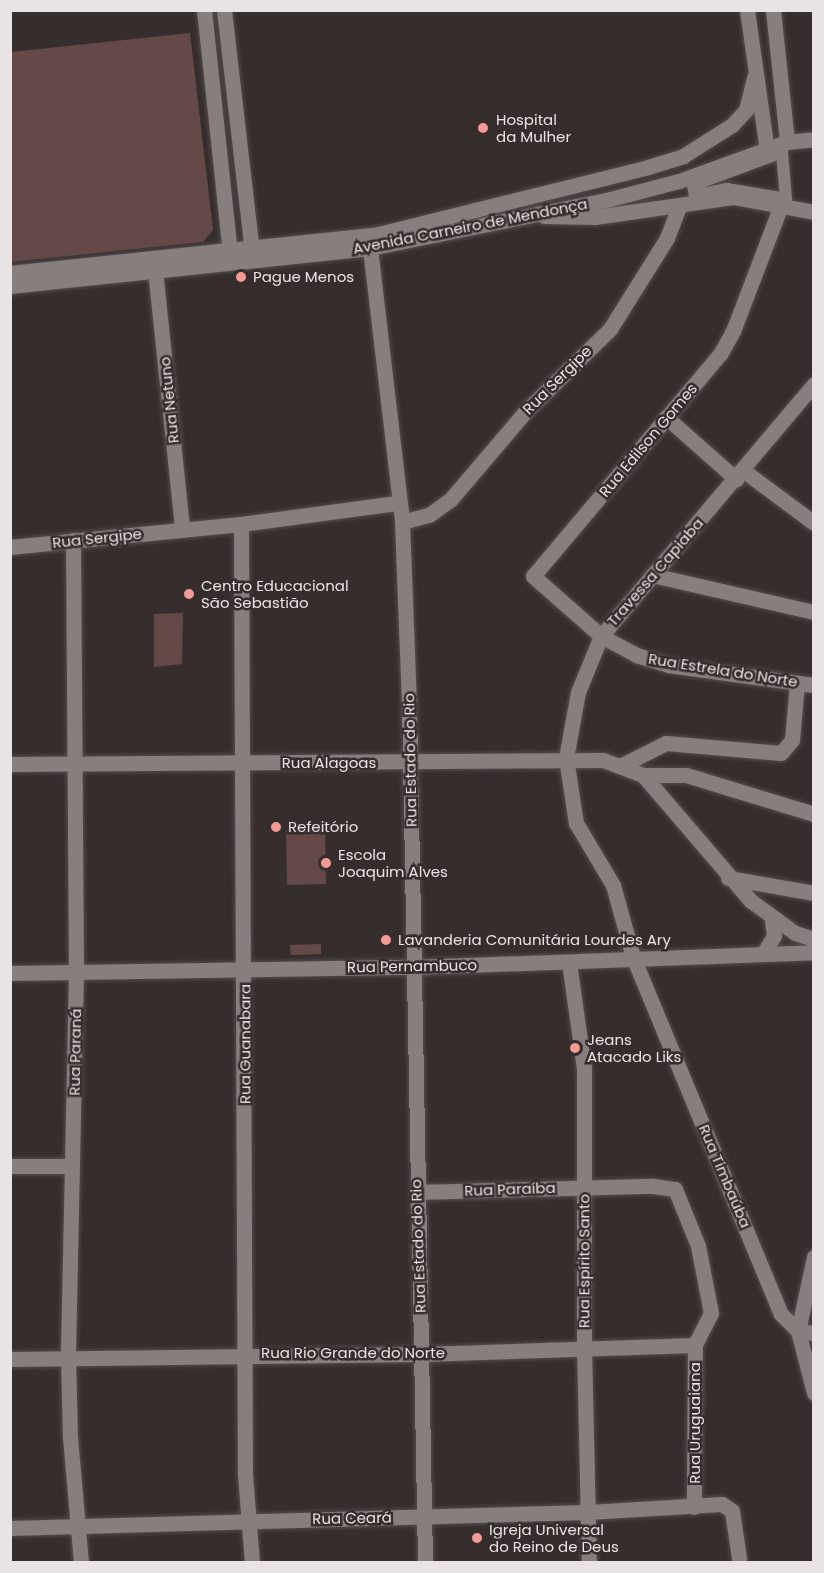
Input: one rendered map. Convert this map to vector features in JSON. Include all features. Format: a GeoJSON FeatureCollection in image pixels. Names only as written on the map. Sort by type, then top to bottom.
{"type":"FeatureCollection","features":[{"type":"Feature","properties":{"kind":"street"},"geometry":{"type":"LineString","coordinates":[[204,10],[230,256]]}},
{"type":"Feature","properties":{"kind":"street"},"geometry":{"type":"LineString","coordinates":[[224,10],[252,254]]}},
{"type":"Feature","properties":{"kind":"street"},"geometry":{"type":"LineString","coordinates":[[747,10],[754,77],[767,150]]}},
{"type":"Feature","properties":{"kind":"street"},"geometry":{"type":"LineString","coordinates":[[774,10],[787,142]]}},
{"type":"Feature","properties":{"kind":"street","name":"Avenida Carneiro de Mendonça"},"geometry":{"type":"LineString","coordinates":[[252,254],[403,230],[683,156],[740,118],[749,101],[754,77]]}},
{"type":"Feature","properties":{"kind":"street","name":"Avenida Carneiro de Mendonça"},"geometry":{"type":"LineString","coordinates":[[10,273],[252,254],[370,248],[533,216],[679,181],[787,142],[813,139]]}},
{"type":"Feature","properties":{"kind":"street"},"geometry":{"type":"LineString","coordinates":[[783,203],[782,152],[693,184],[695,195],[726,189],[813,212]]}},
{"type":"Feature","properties":{"kind":"street"},"geometry":{"type":"LineString","coordinates":[[533,216],[595,217],[733,197],[783,203]]}},
{"type":"Feature","properties":{"kind":"street","name":"Rua Edilson Gomes"},"geometry":{"type":"LineString","coordinates":[[600,636],[539,585],[533,576],[542,562],[710,369],[725,346],[783,203]]}},
{"type":"Feature","properties":{"kind":"street","name":"Rua Sergipe"},"geometry":{"type":"LineString","coordinates":[[402,522],[429,515],[451,499],[525,412],[610,329],[666,238],[679,206]]}},
{"type":"Feature","properties":{"kind":"street","name":"Rua Estado do Rio"},"geometry":{"type":"LineString","coordinates":[[370,248],[397,503],[402,522],[410,763],[417,1191],[426,1517],[425,1563]]}},
{"type":"Feature","properties":{"kind":"street","name":"Avenida Carneiro de Mendonça"},"geometry":{"type":"LineString","coordinates":[[10,286],[155,270],[230,256]]}},
{"type":"Feature","properties":{"kind":"street","name":"Rua Netuno"},"geometry":{"type":"LineString","coordinates":[[155,270],[182,529]]}},
{"type":"Feature","properties":{"kind":"street","name":"Travessa Capiaba"},"geometry":{"type":"LineString","coordinates":[[633,957],[613,885],[576,823],[566,758],[578,692],[600,636],[740,475],[813,384]]}},
{"type":"Feature","properties":{"kind":"street"},"geometry":{"type":"LineString","coordinates":[[666,417],[740,475],[813,523]]}},
{"type":"Feature","properties":{"kind":"street","name":"Rua Sergipe"},"geometry":{"type":"LineString","coordinates":[[10,547],[241,524],[397,503]]}},
{"type":"Feature","properties":{"kind":"street","name":"Rua Guanabara"},"geometry":{"type":"LineString","coordinates":[[241,524],[245,970],[245,1487],[250,1520],[252,1563]]}},
{"type":"Feature","properties":{"kind":"street","name":"Rua Paraná"},"geometry":{"type":"LineString","coordinates":[[73,540],[76,972],[68,1356],[81,1563]]}},
{"type":"Feature","properties":{"kind":"street"},"geometry":{"type":"LineString","coordinates":[[652,575],[813,612]]}},
{"type":"Feature","properties":{"kind":"street","name":"Rua Estrela do Norte"},"geometry":{"type":"LineString","coordinates":[[600,636],[636,655],[668,664],[813,685]]}},
{"type":"Feature","properties":{"kind":"street"},"geometry":{"type":"LineString","coordinates":[[622,765],[666,743],[781,753],[792,740],[797,683]]}},
{"type":"Feature","properties":{"kind":"street","name":"Rua Alagoas"},"geometry":{"type":"LineString","coordinates":[[10,764],[410,763],[566,758],[622,765],[644,775],[686,775],[813,814]]}},
{"type":"Feature","properties":{"kind":"street","name":"Rua Alagoas"},"geometry":{"type":"LineString","coordinates":[[644,775],[728,878],[772,919],[813,939]]}},
{"type":"Feature","properties":{"kind":"street"},"geometry":{"type":"LineString","coordinates":[[728,878],[813,893]]}},
{"type":"Feature","properties":{"kind":"street"},"geometry":{"type":"LineString","coordinates":[[764,954],[774,936],[772,919]]}},
{"type":"Feature","properties":{"kind":"street","name":"Rua Pernambuco"},"geometry":{"type":"LineString","coordinates":[[10,973],[413,967],[813,952]]}},
{"type":"Feature","properties":{"kind":"street","name":"Rua Timbaúba"},"geometry":{"type":"LineString","coordinates":[[633,957],[781,1314],[806,1332],[813,1386]]}},
{"type":"Feature","properties":{"kind":"street","name":"Rua Espírito Santo"},"geometry":{"type":"LineString","coordinates":[[569,962],[583,1048],[584,1347],[589,1563]]}},
{"type":"Feature","properties":{"kind":"street"},"geometry":{"type":"LineString","coordinates":[[10,1167],[72,1166]]}},
{"type":"Feature","properties":{"kind":"street","name":"Rua Paraíba"},"geometry":{"type":"LineString","coordinates":[[417,1191],[584,1187],[675,1189]]}},
{"type":"Feature","properties":{"kind":"street","name":"Rua Uruguaiana"},"geometry":{"type":"LineString","coordinates":[[675,1189],[699,1246],[711,1313],[695,1345],[694,1507],[727,1506],[733,1515],[739,1558]]}},
{"type":"Feature","properties":{"kind":"street"},"geometry":{"type":"LineString","coordinates":[[806,1332],[813,1257]]}},
{"type":"Feature","properties":{"kind":"street","name":"Rua Rio Grande do Norte"},"geometry":{"type":"LineString","coordinates":[[10,1359],[68,1356],[422,1354],[695,1345]]}},
{"type":"Feature","properties":{"kind":"street","name":"Rua Ceará"},"geometry":{"type":"LineString","coordinates":[[10,1528],[694,1507]]}},
{"type":"Feature","properties":{"kind":"shaded area"},"geometry":{"type":"Polygon","coordinates":[[[190,33],[213,230],[203,242],[11,262],[11,52],[190,33]]]}},
{"type":"Feature","properties":{"kind":"shaded area"},"geometry":{"type":"Polygon","coordinates":[[[183,613],[182,664],[154,667],[154,614],[183,613]]]}},
{"type":"Feature","properties":{"kind":"shaded area"},"geometry":{"type":"Polygon","coordinates":[[[325,829],[326,884],[287,885],[286,830],[325,829]]]}},
{"type":"Feature","properties":{"kind":"shaded area"},"geometry":{"type":"Polygon","coordinates":[[[321,944],[321,954],[291,955],[290,945],[321,944]]]}},
{"type":"Feature","properties":{"kind":"place","name":"Hospital da Mulher"},"geometry":{"type":"Point","coordinates":[483,128]}},
{"type":"Feature","properties":{"kind":"place","name":"Pague Menos"},"geometry":{"type":"Point","coordinates":[241,277]}},
{"type":"Feature","properties":{"kind":"place","name":"Centro Educacional São Sebastião"},"geometry":{"type":"Point","coordinates":[189,594]}},
{"type":"Feature","properties":{"kind":"place","name":"Refeitório"},"geometry":{"type":"Point","coordinates":[276,827]}},
{"type":"Feature","properties":{"kind":"place","name":"Escola Joaquim Alves"},"geometry":{"type":"Point","coordinates":[326,863]}},
{"type":"Feature","properties":{"kind":"place","name":"Lavanderia Comunitária Lourdes Ary"},"geometry":{"type":"Point","coordinates":[386,940]}},
{"type":"Feature","properties":{"kind":"place","name":"Jeans Atacado Liks"},"geometry":{"type":"Point","coordinates":[575,1048]}},
{"type":"Feature","properties":{"kind":"place","name":"Igreja Universal do Reino de Deus"},"geometry":{"type":"Point","coordinates":[477,1538]}}]}
